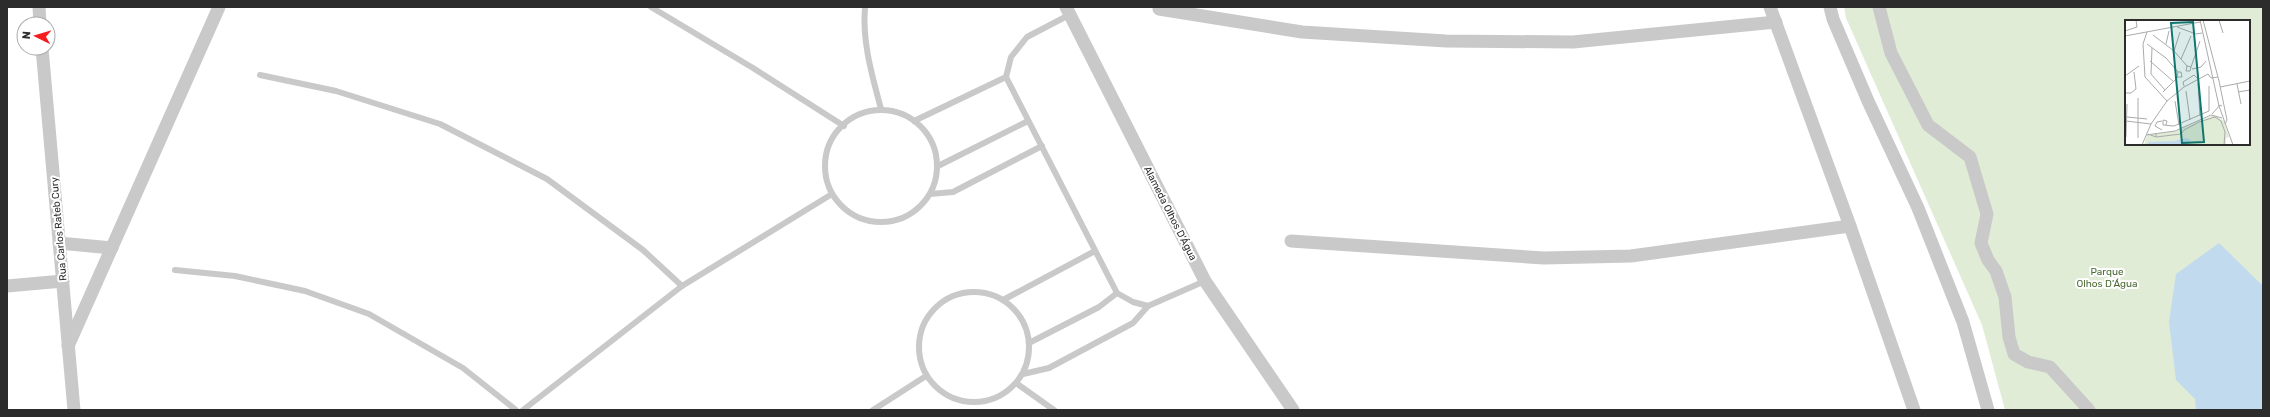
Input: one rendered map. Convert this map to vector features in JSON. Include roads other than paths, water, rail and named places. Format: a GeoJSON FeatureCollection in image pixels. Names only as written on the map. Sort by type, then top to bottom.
{"type":"FeatureCollection","features":[{"type":"Feature","properties":{"kind":"street"},"geometry":{"type":"LineString","coordinates":[[68,346],[219,7]]}},
{"type":"Feature","properties":{"kind":"street"},"geometry":{"type":"LineString","coordinates":[[1770,7],[1850,226],[1914,410]]}},
{"type":"Feature","properties":{"kind":"street"},"geometry":{"type":"LineString","coordinates":[[1830,7],[1833,19],[1868,101],[1918,208],[1960,315],[1988,410]]}},
{"type":"Feature","properties":{"kind":"street"},"geometry":{"type":"LineString","coordinates":[[1879,7],[1891,53],[1928,125],[1970,157],[1987,214],[1981,243],[1988,260],[1996,270],[2004,296],[2009,337],[2014,354],[2028,362],[2050,367],[2089,410]]}},
{"type":"Feature","properties":{"kind":"street"},"geometry":{"type":"LineString","coordinates":[[1159,8],[1302,32],[1446,41],[1573,42],[1776,22]]}},
{"type":"Feature","properties":{"kind":"street","name":"Alameda Olhos D'Água"},"geometry":{"type":"LineString","coordinates":[[1067,11],[1206,281],[1293,410]]}},
{"type":"Feature","properties":{"kind":"street","name":"Rua Carlos Rateb Cury"},"geometry":{"type":"LineString","coordinates":[[43,56],[74,410]]}},
{"type":"Feature","properties":{"kind":"street"},"geometry":{"type":"LineString","coordinates":[[1291,242],[1544,258],[1632,256],[1850,226]]}},
{"type":"Feature","properties":{"kind":"street"},"geometry":{"type":"LineString","coordinates":[[59,243],[112,248]]}},
{"type":"Feature","properties":{"kind":"street"},"geometry":{"type":"LineString","coordinates":[[7,286],[63,282]]}},
{"type":"Feature","properties":{"kind":"lane"},"geometry":{"type":"LineString","coordinates":[[651,7],[753,68],[844,126]]}},
{"type":"Feature","properties":{"kind":"lane"},"geometry":{"type":"LineString","coordinates":[[865,7],[864,21],[868,57],[881,109]]}},
{"type":"Feature","properties":{"kind":"lane"},"geometry":{"type":"LineString","coordinates":[[1067,11],[1027,38],[1011,57],[1006,77],[1117,293],[1133,302],[1148,306]]}},
{"type":"Feature","properties":{"kind":"lane"},"geometry":{"type":"LineString","coordinates":[[260,75],[336,91],[440,124],[547,179],[643,250],[682,286]]}},
{"type":"Feature","properties":{"kind":"lane"},"geometry":{"type":"LineString","coordinates":[[914,121],[1006,77]]}},
{"type":"Feature","properties":{"kind":"lane"},"geometry":{"type":"LineString","coordinates":[[881,109],[910,116],[930,137],[938,166],[930,194],[909,215],[881,223],[853,215],[832,194],[824,166],[832,137],[853,116],[881,109]]}},
{"type":"Feature","properties":{"kind":"lane"},"geometry":{"type":"LineString","coordinates":[[938,166],[1028,121]]}},
{"type":"Feature","properties":{"kind":"lane"},"geometry":{"type":"LineString","coordinates":[[930,194],[953,192],[1042,146]]}},
{"type":"Feature","properties":{"kind":"lane"},"geometry":{"type":"LineString","coordinates":[[523,410],[682,286],[832,194]]}},
{"type":"Feature","properties":{"kind":"lane"},"geometry":{"type":"LineString","coordinates":[[1003,300],[1096,251]]}},
{"type":"Feature","properties":{"kind":"lane"},"geometry":{"type":"LineString","coordinates":[[175,270],[235,276],[305,291],[369,314],[463,368],[516,410]]}},
{"type":"Feature","properties":{"kind":"lane"},"geometry":{"type":"LineString","coordinates":[[1023,374],[1049,368],[1133,323],[1148,306],[1206,281]]}},
{"type":"Feature","properties":{"kind":"lane"},"geometry":{"type":"LineString","coordinates":[[972,291],[995,295],[1015,308],[1027,328],[1029,343],[1030,352],[1023,374],[1008,392],[987,402],[963,402],[942,394],[926,376],[918,354],[920,331],[931,310],[950,296],[972,291]]}},
{"type":"Feature","properties":{"kind":"lane"},"geometry":{"type":"LineString","coordinates":[[1029,343],[1099,307],[1117,293]]}},
{"type":"Feature","properties":{"kind":"lane"},"geometry":{"type":"LineString","coordinates":[[873,410],[926,376]]}},
{"type":"Feature","properties":{"kind":"lane"},"geometry":{"type":"LineString","coordinates":[[1016,383],[1054,410]]}},
{"type":"Feature","properties":{"kind":"water"},"geometry":{"type":"Polygon","coordinates":[[[2219,243],[2263,286],[2263,410],[2196,410],[2195,399],[2176,380],[2169,322],[2176,274],[2219,243]]]}},
{"type":"Feature","properties":{"kind":"park label","name":"Parque Olhos D'Água"},"geometry":{"type":"Point","coordinates":[2107,276]}}]}
